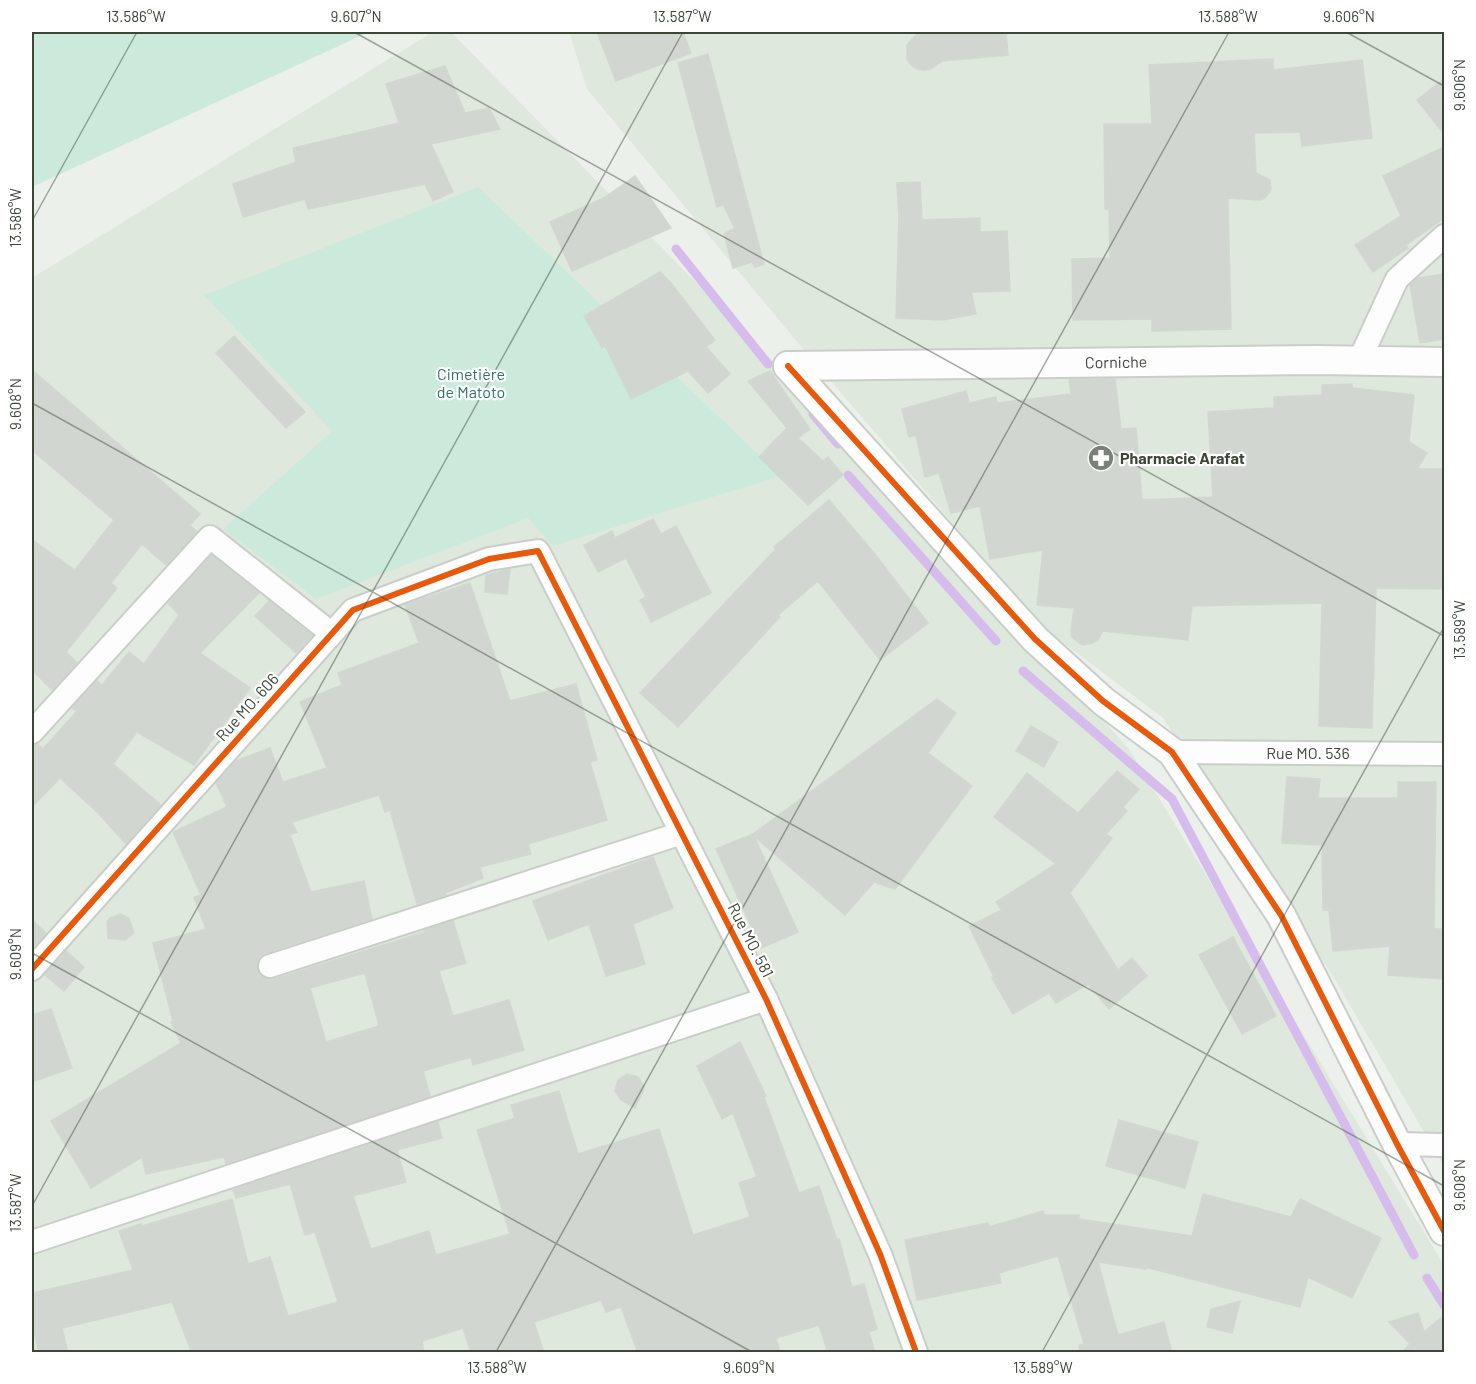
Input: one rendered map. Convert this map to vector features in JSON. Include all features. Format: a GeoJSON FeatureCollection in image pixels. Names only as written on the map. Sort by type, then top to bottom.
{"type":"FeatureCollection","features":[{"type":"Feature","properties":{"kind":"street"},"geometry":{"type":"LineString","coordinates":[[1359,360],[1397,279],[1444,236]]}},
{"type":"Feature","properties":{"kind":"street","name":"Corniche"},"geometry":{"type":"LineString","coordinates":[[1172,752],[1103,701],[1035,639],[788,366],[1359,360],[1444,362]]}},
{"type":"Feature","properties":{"kind":"street"},"geometry":{"type":"LineString","coordinates":[[32,732],[210,537],[332,633]]}},
{"type":"Feature","properties":{"kind":"street","name":"Rue MO. 606"},"geometry":{"type":"LineString","coordinates":[[32,969],[353,610],[489,559],[538,551]]}},
{"type":"Feature","properties":{"kind":"street","name":"Rue MO. 581"},"geometry":{"type":"LineString","coordinates":[[538,551],[766,999],[880,1254],[916,1353]]}},
{"type":"Feature","properties":{"kind":"street"},"geometry":{"type":"LineString","coordinates":[[1172,752],[1281,915],[1397,1144],[1444,1231]]}},
{"type":"Feature","properties":{"kind":"street","name":"Rue MO. 536"},"geometry":{"type":"LineString","coordinates":[[1172,752],[1444,754]]}},
{"type":"Feature","properties":{"kind":"street"},"geometry":{"type":"LineString","coordinates":[[270,966],[682,833]]}},
{"type":"Feature","properties":{"kind":"street"},"geometry":{"type":"LineString","coordinates":[[32,1242],[766,999]]}},
{"type":"Feature","properties":{"kind":"street"},"geometry":{"type":"LineString","coordinates":[[1397,1144],[1444,1144]]}},
{"type":"Feature","properties":{"kind":"shaded area"},"geometry":{"type":"Polygon","coordinates":[[[433,32],[451,32],[802,391],[1129,749],[1444,1265],[1444,1352],[32,1352],[32,278],[433,32]]]}},
{"type":"Feature","properties":{"kind":"shaded area"},"geometry":{"type":"Polygon","coordinates":[[[569,32],[1444,32],[1444,1166],[1334,978],[1163,718],[1040,625],[794,338],[587,89],[569,32]]]}},
{"type":"Feature","properties":{"kind":"green space"},"geometry":{"type":"Polygon","coordinates":[[[32,32],[369,32],[32,187],[32,32]]]}},
{"type":"Feature","properties":{"kind":"green space","name":"Cimetière de Matoto"},"geometry":{"type":"Polygon","coordinates":[[[478,187],[781,476],[553,546],[528,518],[316,599],[223,529],[332,431],[204,295],[478,187]]]}},
{"type":"Feature","properties":{"kind":"building"},"geometry":{"type":"Polygon","coordinates":[[[597,32],[683,32],[691,53],[616,81],[597,32]]]}},
{"type":"Feature","properties":{"kind":"building"},"geometry":{"type":"Polygon","coordinates":[[[932,32],[1006,32],[1008,55],[942,61],[931,69],[917,69],[907,59],[907,45],[916,35],[932,32]]]}},
{"type":"Feature","properties":{"kind":"building"},"geometry":{"type":"Polygon","coordinates":[[[708,54],[764,264],[755,267],[752,262],[733,268],[724,234],[735,228],[723,205],[717,207],[678,63],[708,54]]]}},
{"type":"Feature","properties":{"kind":"building"},"geometry":{"type":"Polygon","coordinates":[[[1273,59],[1273,70],[1362,60],[1372,138],[1302,146],[1300,132],[1254,133],[1256,173],[1270,180],[1271,190],[1261,200],[1228,198],[1231,329],[1152,331],[1152,319],[1073,320],[1072,259],[1110,258],[1109,209],[1105,209],[1104,124],[1152,124],[1149,65],[1273,59]]]}},
{"type":"Feature","properties":{"kind":"building"},"geometry":{"type":"Polygon","coordinates":[[[445,66],[465,113],[489,108],[500,129],[431,144],[453,192],[433,201],[425,184],[308,209],[305,199],[243,217],[233,184],[296,162],[293,148],[399,123],[386,84],[445,66]]]}},
{"type":"Feature","properties":{"kind":"building"},"geometry":{"type":"Polygon","coordinates":[[[1444,79],[1444,134],[1417,100],[1444,79]]]}},
{"type":"Feature","properties":{"kind":"building"},"geometry":{"type":"Polygon","coordinates":[[[1444,147],[1444,218],[1406,245],[1408,248],[1373,272],[1355,245],[1401,216],[1383,176],[1444,147]]]}},
{"type":"Feature","properties":{"kind":"building"},"geometry":{"type":"Polygon","coordinates":[[[635,176],[671,228],[572,271],[550,222],[604,198],[635,176]]]}},
{"type":"Feature","properties":{"kind":"building"},"geometry":{"type":"Polygon","coordinates":[[[920,182],[922,220],[980,218],[980,232],[1007,231],[1010,291],[971,292],[976,314],[943,320],[896,318],[899,216],[897,183],[920,182]]]}},
{"type":"Feature","properties":{"kind":"building"},"geometry":{"type":"Polygon","coordinates":[[[660,272],[715,340],[706,347],[730,374],[708,393],[688,371],[631,399],[605,346],[602,348],[584,316],[660,272]]]}},
{"type":"Feature","properties":{"kind":"building"},"geometry":{"type":"Polygon","coordinates":[[[1444,274],[1444,339],[1420,343],[1410,285],[1418,278],[1444,274]]]}},
{"type":"Feature","properties":{"kind":"building"},"geometry":{"type":"Polygon","coordinates":[[[234,336],[305,412],[286,428],[216,353],[234,336]]]}},
{"type":"Feature","properties":{"kind":"building"},"geometry":{"type":"Polygon","coordinates":[[[32,370],[200,514],[190,525],[197,532],[166,565],[142,544],[111,583],[117,588],[66,652],[77,663],[52,690],[32,670],[32,540],[75,570],[114,520],[32,450],[32,370]]]}},
{"type":"Feature","properties":{"kind":"building"},"geometry":{"type":"Polygon","coordinates":[[[770,371],[810,429],[798,438],[823,461],[828,457],[843,475],[808,505],[759,457],[787,428],[748,381],[770,371]]]}},
{"type":"Feature","properties":{"kind":"building"},"geometry":{"type":"Polygon","coordinates":[[[1069,379],[1115,379],[1121,429],[1136,428],[1142,500],[1213,497],[1208,412],[1274,408],[1274,397],[1322,395],[1322,385],[1352,384],[1352,388],[1414,395],[1409,442],[1427,453],[1417,469],[1444,469],[1444,589],[1376,588],[1372,728],[1319,726],[1322,603],[1192,606],[1188,640],[1103,631],[1098,640],[1082,645],[1072,637],[1074,608],[1037,605],[1043,550],[990,559],[980,506],[951,513],[939,473],[925,477],[916,435],[909,437],[902,409],[966,391],[969,403],[996,397],[997,403],[1071,394],[1069,379]]]}},
{"type":"Feature","properties":{"kind":"building"},"geometry":{"type":"Polygon","coordinates":[[[829,500],[874,553],[928,623],[880,660],[818,581],[778,615],[780,617],[678,727],[640,693],[776,549],[774,547],[829,500]]]}},
{"type":"Feature","properties":{"kind":"building"},"geometry":{"type":"Polygon","coordinates":[[[653,519],[661,534],[676,526],[711,593],[651,622],[640,600],[646,597],[626,558],[598,572],[584,545],[612,531],[615,538],[653,519]]]}},
{"type":"Feature","properties":{"kind":"building"},"geometry":{"type":"Polygon","coordinates":[[[211,555],[259,593],[200,653],[250,688],[194,765],[137,732],[113,764],[161,805],[126,844],[98,813],[60,778],[32,807],[32,745],[38,744],[43,749],[77,711],[72,708],[97,681],[102,685],[129,652],[144,664],[179,615],[168,603],[211,555]]]}},
{"type":"Feature","properties":{"kind":"building"},"geometry":{"type":"Polygon","coordinates":[[[510,569],[507,594],[485,592],[486,575],[510,569]]]}},
{"type":"Feature","properties":{"kind":"building"},"geometry":{"type":"Polygon","coordinates":[[[470,583],[510,701],[576,684],[597,760],[590,762],[607,820],[528,844],[531,854],[480,867],[483,878],[445,893],[446,895],[417,904],[390,810],[385,812],[379,795],[292,822],[297,832],[290,835],[311,892],[364,881],[372,919],[266,953],[260,957],[257,970],[261,976],[274,979],[425,932],[424,930],[453,921],[466,963],[439,971],[453,1016],[509,1000],[524,1050],[473,1065],[471,1057],[423,1071],[430,1096],[226,1164],[224,1157],[146,1174],[142,1157],[91,1188],[51,1121],[181,1043],[171,1022],[173,1022],[153,943],[206,929],[194,897],[201,895],[173,832],[227,807],[216,783],[236,761],[270,748],[283,782],[327,768],[300,702],[342,685],[338,673],[419,643],[405,605],[470,583]],[[365,973],[310,988],[326,1042],[379,1026],[365,973]]]}},
{"type":"Feature","properties":{"kind":"building"},"geometry":{"type":"Polygon","coordinates":[[[269,601],[312,635],[296,653],[255,616],[269,601]]]}},
{"type":"Feature","properties":{"kind":"building"},"geometry":{"type":"Polygon","coordinates":[[[937,699],[956,713],[928,753],[972,786],[895,889],[874,882],[845,915],[754,836],[798,932],[761,948],[716,849],[753,834],[937,699]]]}},
{"type":"Feature","properties":{"kind":"building"},"geometry":{"type":"Polygon","coordinates":[[[1031,726],[1058,742],[1044,767],[1016,751],[1031,726]]]}},
{"type":"Feature","properties":{"kind":"building"},"geometry":{"type":"Polygon","coordinates":[[[1117,771],[1139,789],[1123,807],[1127,811],[1106,834],[1112,838],[1070,893],[1118,970],[1132,958],[1147,976],[1109,1009],[1088,984],[1056,1003],[1049,993],[1013,1014],[992,978],[994,977],[969,926],[1002,910],[996,902],[1056,864],[994,817],[1027,773],[1078,813],[1117,771]]]}},
{"type":"Feature","properties":{"kind":"building"},"geometry":{"type":"Polygon","coordinates":[[[1287,777],[1320,779],[1318,798],[1398,798],[1398,782],[1436,782],[1434,929],[1444,929],[1444,979],[1388,975],[1390,946],[1333,951],[1329,910],[1323,910],[1322,845],[1282,843],[1287,777]]]}},
{"type":"Feature","properties":{"kind":"building"},"geometry":{"type":"Polygon","coordinates":[[[653,857],[673,908],[633,924],[645,964],[606,976],[589,924],[548,940],[533,901],[653,857]]]}},
{"type":"Feature","properties":{"kind":"building"},"geometry":{"type":"Polygon","coordinates":[[[120,914],[129,918],[134,933],[125,940],[108,938],[107,922],[110,918],[120,914]]]}},
{"type":"Feature","properties":{"kind":"building"},"geometry":{"type":"Polygon","coordinates":[[[32,920],[46,933],[32,949],[32,920]]]}},
{"type":"Feature","properties":{"kind":"building"},"geometry":{"type":"Polygon","coordinates":[[[1233,937],[1276,1016],[1242,1034],[1199,955],[1233,937]]]}},
{"type":"Feature","properties":{"kind":"building"},"geometry":{"type":"Polygon","coordinates":[[[66,951],[84,967],[64,991],[45,975],[66,951]]]}},
{"type":"Feature","properties":{"kind":"building"},"geometry":{"type":"Polygon","coordinates":[[[51,1009],[72,1068],[32,1082],[32,1015],[51,1009]]]}},
{"type":"Feature","properties":{"kind":"building"},"geometry":{"type":"Polygon","coordinates":[[[740,1042],[766,1096],[764,1097],[799,1193],[819,1186],[837,1240],[839,1239],[852,1287],[864,1284],[877,1329],[869,1332],[875,1353],[828,1353],[819,1325],[776,1338],[780,1353],[638,1353],[621,1307],[606,1312],[601,1300],[534,1322],[544,1353],[471,1353],[463,1328],[422,1341],[424,1353],[192,1353],[172,1302],[62,1328],[68,1353],[39,1353],[32,1323],[32,1293],[133,1270],[119,1231],[232,1199],[248,1264],[270,1257],[288,1316],[338,1302],[315,1232],[305,1235],[290,1184],[236,1198],[233,1190],[438,1122],[442,1138],[397,1150],[406,1182],[353,1196],[371,1249],[429,1231],[436,1255],[510,1234],[477,1130],[515,1118],[511,1105],[559,1091],[578,1154],[659,1129],[693,1235],[750,1217],[739,1183],[757,1177],[733,1113],[722,1119],[697,1066],[740,1042]]]}},
{"type":"Feature","properties":{"kind":"building"},"geometry":{"type":"Polygon","coordinates":[[[627,1074],[638,1077],[644,1087],[635,1108],[621,1100],[615,1091],[618,1080],[627,1074]]]}},
{"type":"Feature","properties":{"kind":"building"},"geometry":{"type":"Polygon","coordinates":[[[1119,1120],[1198,1142],[1185,1188],[1106,1166],[1119,1120]]]}},
{"type":"Feature","properties":{"kind":"building"},"geometry":{"type":"Polygon","coordinates":[[[1203,1194],[1291,1217],[1300,1199],[1381,1238],[1352,1298],[1308,1277],[1300,1307],[1145,1267],[1146,1269],[1098,1262],[1118,1335],[1164,1322],[1172,1353],[1080,1353],[1079,1345],[1084,1344],[1058,1256],[999,1273],[1001,1283],[917,1300],[905,1240],[988,1223],[989,1227],[1043,1211],[1044,1215],[1079,1215],[1079,1219],[1192,1236],[1203,1194]]]}},
{"type":"Feature","properties":{"kind":"building"},"geometry":{"type":"Polygon","coordinates":[[[1240,1301],[1232,1333],[1207,1327],[1211,1309],[1240,1301]]]}},
{"type":"Feature","properties":{"kind":"building"},"geometry":{"type":"Polygon","coordinates":[[[1418,1313],[1424,1332],[1444,1315],[1444,1353],[1401,1353],[1410,1344],[1389,1322],[1418,1313]]]}},
{"type":"Feature","properties":{"kind":"waterway"},"geometry":{"type":"LineString","coordinates":[[676,249],[768,364]]}},
{"type":"Feature","properties":{"kind":"waterway"},"geometry":{"type":"LineString","coordinates":[[813,414],[838,444]]}},
{"type":"Feature","properties":{"kind":"waterway"},"geometry":{"type":"LineString","coordinates":[[848,475],[996,641]]}},
{"type":"Feature","properties":{"kind":"waterway"},"geometry":{"type":"LineString","coordinates":[[1023,671],[1172,799],[1414,1255]]}},
{"type":"Feature","properties":{"kind":"waterway"},"geometry":{"type":"LineString","coordinates":[[1427,1278],[1444,1305]]}},
{"type":"Feature","properties":{"kind":"cycle path"},"geometry":{"type":"LineString","coordinates":[[788,366],[1035,639],[1103,701],[1172,752],[1281,915],[1397,1144],[1444,1231]]}},
{"type":"Feature","properties":{"kind":"cycle path"},"geometry":{"type":"LineString","coordinates":[[32,969],[353,610],[489,559],[538,551],[766,999],[880,1254],[916,1352]]}},
{"type":"Feature","properties":{"kind":"place","name":"Pharmacie Arafat"},"geometry":{"type":"Point","coordinates":[1101,458]}}]}
